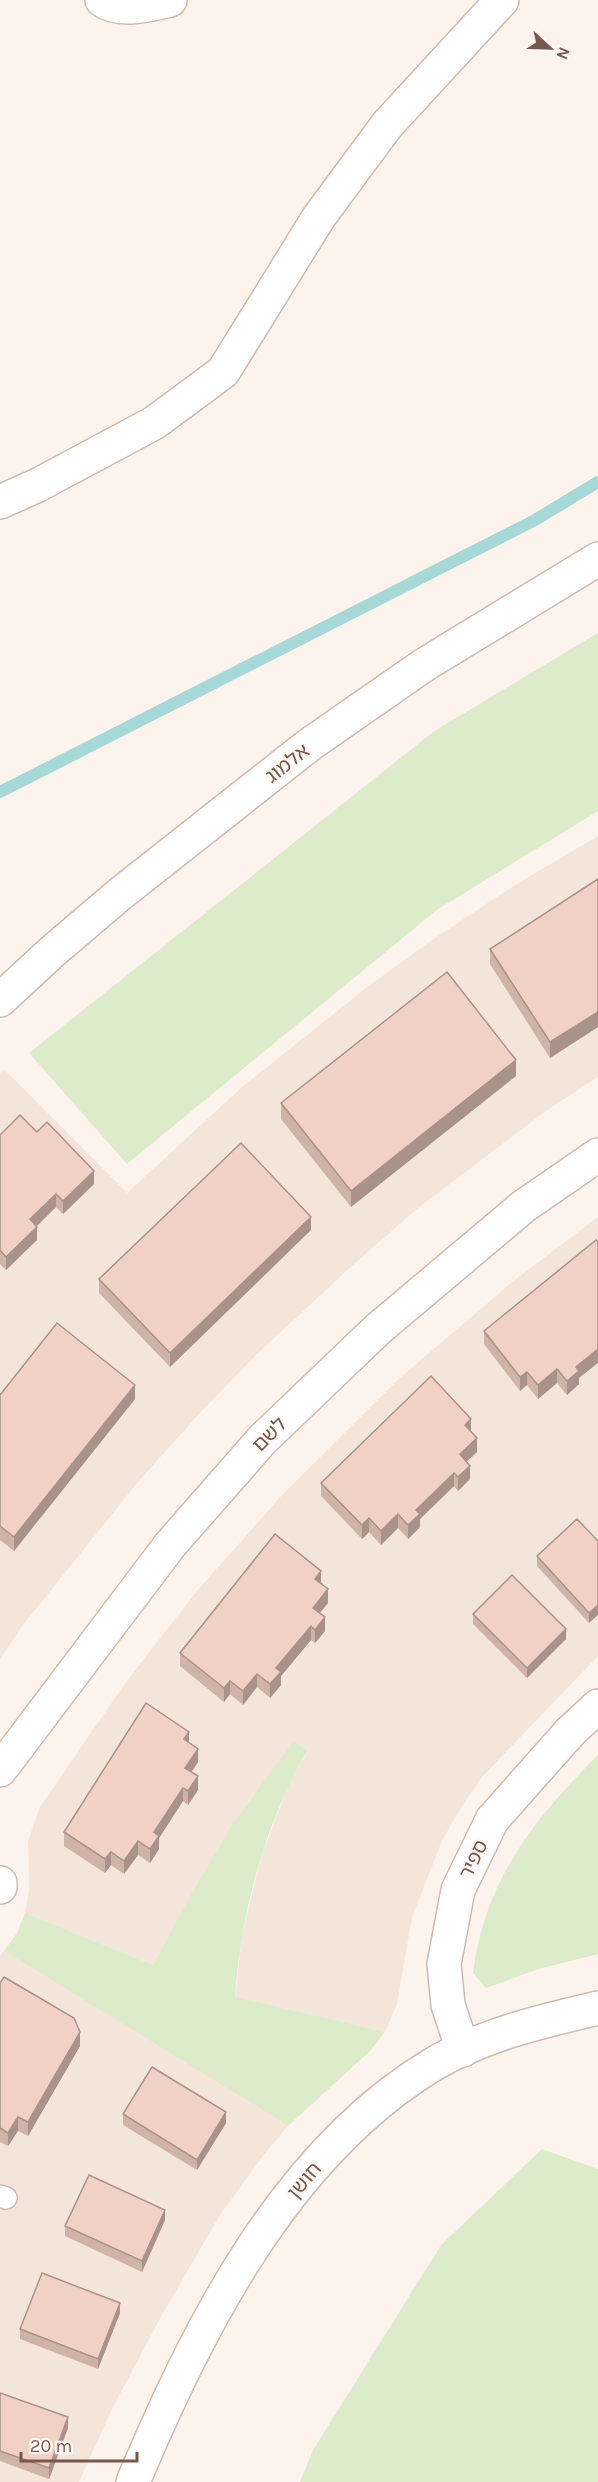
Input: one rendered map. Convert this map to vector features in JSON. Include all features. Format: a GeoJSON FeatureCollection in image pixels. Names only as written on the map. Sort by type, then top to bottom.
{"type":"FeatureCollection","features":[{"type":"Feature","properties":{"kind":"street"},"geometry":{"type":"LineString","coordinates":[[102,0],[111,6],[149,6],[170,0]]}},
{"type":"Feature","properties":{"kind":"street"},"geometry":{"type":"LineString","coordinates":[[0,502],[38,485],[154,423],[223,372],[319,217],[387,125],[502,0]]}},
{"type":"Feature","properties":{"kind":"street","name":"אלמוג"},"geometry":{"type":"LineString","coordinates":[[0,1000],[120,894],[309,745],[424,665],[598,559]]}},
{"type":"Feature","properties":{"kind":"street","name":"לשם"},"geometry":{"type":"LineString","coordinates":[[0,1770],[171,1545],[262,1440],[378,1329],[524,1206],[598,1155]]}},
{"type":"Feature","properties":{"kind":"street","name":"ספיר"},"geometry":{"type":"LineString","coordinates":[[463,2050],[448,2005],[444,1964],[458,1890],[492,1820],[570,1732],[598,1706]]}},
{"type":"Feature","properties":{"kind":"street","name":"חושן"},"geometry":{"type":"LineString","coordinates":[[133,2482],[169,2397],[240,2267],[304,2175],[375,2105],[432,2065],[524,2026],[598,2008]]}},
{"type":"Feature","properties":{"kind":"shaded area"},"geometry":{"type":"Polygon","coordinates":[[[598,836],[598,1077],[546,1111],[418,1208],[256,1355],[138,1482],[23,1625],[0,1659],[0,1073],[4,1069],[127,1193],[242,1087],[366,988],[429,942],[518,883],[598,836]]]}},
{"type":"Feature","properties":{"kind":"shaded area"},"geometry":{"type":"Polygon","coordinates":[[[598,1217],[598,1656],[482,1777],[460,1809],[442,1841],[412,1917],[397,2004],[385,2032],[235,1998],[242,1936],[261,1857],[289,1784],[307,1752],[259,1787],[234,1821],[153,1965],[25,1913],[29,1889],[28,1841],[40,1807],[126,1682],[196,1592],[283,1494],[402,1376],[516,1279],[598,1217]]]}},
{"type":"Feature","properties":{"kind":"shaded area"},"geometry":{"type":"Polygon","coordinates":[[[4,1951],[288,2126],[220,2215],[162,2315],[112,2409],[79,2482],[0,2482],[0,1956],[4,1951]]]}},
{"type":"Feature","properties":{"kind":"green space"},"geometry":{"type":"Polygon","coordinates":[[[598,633],[598,811],[438,909],[127,1164],[29,1053],[433,732],[598,633]]]}},
{"type":"Feature","properties":{"kind":"green space"},"geometry":{"type":"Polygon","coordinates":[[[294,1741],[307,1751],[278,1809],[257,1870],[243,1933],[235,1997],[385,2032],[370,2051],[288,2126],[4,1951],[17,1933],[25,1913],[153,1965],[234,1821],[294,1741]]]}},
{"type":"Feature","properties":{"kind":"green space"},"geometry":{"type":"Polygon","coordinates":[[[598,1755],[598,1954],[539,1969],[486,1988],[473,1973],[479,1939],[501,1880],[533,1827],[598,1755]]]}},
{"type":"Feature","properties":{"kind":"green space"},"geometry":{"type":"Polygon","coordinates":[[[542,2149],[598,2169],[598,2482],[300,2482],[313,2450],[441,2245],[542,2149]]]}},
{"type":"Feature","properties":{"kind":"building"},"geometry":{"type":"Polygon","coordinates":[[[598,879],[598,1012],[550,1042],[490,949],[598,879]]]}},
{"type":"Feature","properties":{"kind":"building"},"geometry":{"type":"Polygon","coordinates":[[[447,972],[516,1060],[351,1191],[281,1103],[447,972]]]}},
{"type":"Feature","properties":{"kind":"building"},"geometry":{"type":"Polygon","coordinates":[[[20,1115],[37,1132],[47,1122],[94,1171],[63,1201],[56,1194],[30,1219],[37,1227],[6,1257],[0,1250],[0,1135],[20,1115]]]}},
{"type":"Feature","properties":{"kind":"building"},"geometry":{"type":"Polygon","coordinates":[[[241,1143],[311,1217],[170,1353],[99,1279],[241,1143]]]}},
{"type":"Feature","properties":{"kind":"building"},"geometry":{"type":"Polygon","coordinates":[[[596,1240],[598,1242],[598,1349],[576,1367],[579,1371],[567,1381],[557,1369],[538,1385],[527,1372],[520,1377],[484,1331],[596,1240]]]}},
{"type":"Feature","properties":{"kind":"building"},"geometry":{"type":"Polygon","coordinates":[[[57,1323],[135,1385],[14,1537],[0,1526],[0,1395],[57,1323]]]}},
{"type":"Feature","properties":{"kind":"building"},"geometry":{"type":"Polygon","coordinates":[[[431,1376],[471,1419],[465,1425],[477,1438],[460,1454],[470,1466],[458,1477],[454,1473],[416,1510],[420,1514],[408,1525],[398,1514],[381,1531],[369,1518],[362,1525],[321,1483],[431,1376]]]}},
{"type":"Feature","properties":{"kind":"building"},"geometry":{"type":"Polygon","coordinates":[[[577,1519],[598,1541],[598,1605],[589,1613],[537,1556],[577,1519]]]}},
{"type":"Feature","properties":{"kind":"building"},"geometry":{"type":"Polygon","coordinates":[[[275,1534],[321,1571],[315,1579],[328,1589],[313,1608],[325,1617],[315,1630],[311,1626],[276,1668],[281,1672],[270,1684],[257,1674],[243,1691],[230,1681],[224,1688],[180,1653],[275,1534]]]}},
{"type":"Feature","properties":{"kind":"building"},"geometry":{"type":"Polygon","coordinates":[[[512,1575],[566,1629],[527,1668],[473,1614],[512,1575]]]}},
{"type":"Feature","properties":{"kind":"building"},"geometry":{"type":"Polygon","coordinates":[[[146,1703],[189,1732],[184,1739],[198,1749],[185,1768],[198,1776],[188,1791],[183,1788],[154,1832],[159,1836],[150,1849],[138,1841],[124,1861],[111,1852],[105,1859],[64,1832],[146,1703]]]}},
{"type":"Feature","properties":{"kind":"building"},"geometry":{"type":"Polygon","coordinates":[[[4,1977],[74,2018],[80,2032],[28,2122],[18,2117],[8,2133],[0,2128],[0,1983],[4,1977]]]}},
{"type":"Feature","properties":{"kind":"building"},"geometry":{"type":"Polygon","coordinates":[[[152,2067],[226,2112],[197,2160],[123,2114],[152,2067]]]}},
{"type":"Feature","properties":{"kind":"building"},"geometry":{"type":"Polygon","coordinates":[[[89,2175],[165,2210],[142,2261],[65,2226],[89,2175]]]}},
{"type":"Feature","properties":{"kind":"building"},"geometry":{"type":"Polygon","coordinates":[[[42,2273],[120,2303],[98,2359],[20,2329],[42,2273]]]}},
{"type":"Feature","properties":{"kind":"building"},"geometry":{"type":"Polygon","coordinates":[[[0,2393],[68,2417],[49,2468],[0,2451],[0,2393]]]}},
{"type":"Feature","properties":{"kind":"waterway"},"geometry":{"type":"LineString","coordinates":[[0,792],[535,520],[598,482]]}}]}
